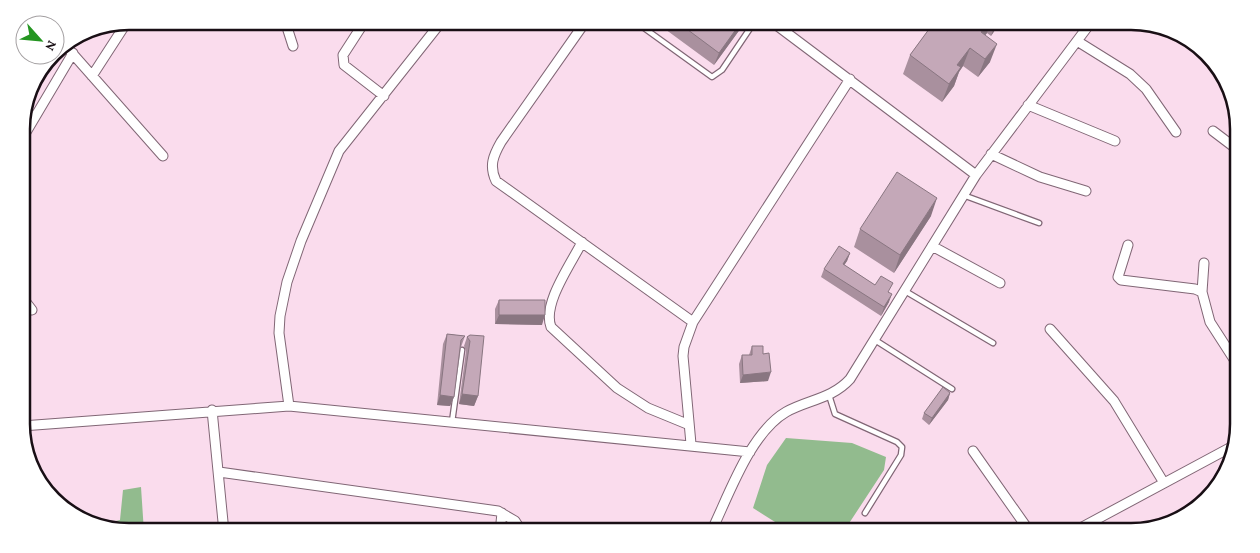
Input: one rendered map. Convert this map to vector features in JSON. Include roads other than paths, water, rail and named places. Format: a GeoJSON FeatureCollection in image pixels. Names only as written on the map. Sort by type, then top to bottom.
{"type":"FeatureCollection","features":[{"type":"Feature","properties":{"kind":"street"},"geometry":{"type":"LineString","coordinates":[[92,76],[122,30]]}},
{"type":"Feature","properties":{"kind":"street"},"geometry":{"type":"LineString","coordinates":[[287,30],[293,46]]}},
{"type":"Feature","properties":{"kind":"street"},"geometry":{"type":"LineString","coordinates":[[359,30],[343,55],[344,65],[384,96]]}},
{"type":"Feature","properties":{"kind":"street"},"geometry":{"type":"LineString","coordinates":[[289,406],[279,334],[280,316],[287,282],[301,241],[333,162],[435,30]]}},
{"type":"Feature","properties":{"kind":"street"},"geometry":{"type":"LineString","coordinates":[[580,30],[501,142],[493,156],[491,171],[496,181],[693,322]]}},
{"type":"Feature","properties":{"kind":"street"},"geometry":{"type":"LineString","coordinates":[[783,30],[976,175]]}},
{"type":"Feature","properties":{"kind":"street"},"geometry":{"type":"LineString","coordinates":[[715,523],[750,452],[771,424],[786,412],[838,391],[850,380],[976,175],[1085,30]]}},
{"type":"Feature","properties":{"kind":"street"},"geometry":{"type":"LineString","coordinates":[[1077,41],[1130,74],[1140,84],[1176,132]]}},
{"type":"Feature","properties":{"kind":"street"},"geometry":{"type":"LineString","coordinates":[[69,50],[163,156]]}},
{"type":"Feature","properties":{"kind":"street"},"geometry":{"type":"LineString","coordinates":[[30,124],[72,53]]}},
{"type":"Feature","properties":{"kind":"street"},"geometry":{"type":"LineString","coordinates":[[691,444],[687,424],[683,356],[684,347],[693,322],[850,79]]}},
{"type":"Feature","properties":{"kind":"street"},"geometry":{"type":"LineString","coordinates":[[1028,105],[1115,141]]}},
{"type":"Feature","properties":{"kind":"street"},"geometry":{"type":"LineString","coordinates":[[1213,131],[1230,144]]}},
{"type":"Feature","properties":{"kind":"street"},"geometry":{"type":"LineString","coordinates":[[992,154],[1040,177],[1086,191]]}},
{"type":"Feature","properties":{"kind":"street"},"geometry":{"type":"LineString","coordinates":[[582,242],[549,306],[548,319],[551,327],[617,388],[648,408],[687,424]]}},
{"type":"Feature","properties":{"kind":"street"},"geometry":{"type":"LineString","coordinates":[[1128,245],[1118,271],[1118,276],[1121,280],[1195,289],[1202,292]]}},
{"type":"Feature","properties":{"kind":"street"},"geometry":{"type":"LineString","coordinates":[[932,246],[1000,282]]}},
{"type":"Feature","properties":{"kind":"street"},"geometry":{"type":"LineString","coordinates":[[1204,263],[1202,292],[1210,322],[1230,353]]}},
{"type":"Feature","properties":{"kind":"street"},"geometry":{"type":"LineString","coordinates":[[1050,328],[1114,401],[1164,483]]}},
{"type":"Feature","properties":{"kind":"street"},"geometry":{"type":"LineString","coordinates":[[30,425],[212,410],[289,406],[691,444],[750,452]]}},
{"type":"Feature","properties":{"kind":"street"},"geometry":{"type":"LineString","coordinates":[[212,410],[223,523]]}},
{"type":"Feature","properties":{"kind":"street"},"geometry":{"type":"LineString","coordinates":[[1090,523],[1227,449]]}},
{"type":"Feature","properties":{"kind":"street"},"geometry":{"type":"LineString","coordinates":[[973,451],[1024,523]]}},
{"type":"Feature","properties":{"kind":"street"},"geometry":{"type":"LineString","coordinates":[[219,472],[502,513],[516,523]]}},
{"type":"Feature","properties":{"kind":"street"},"geometry":{"type":"LineString","coordinates":[[501,523],[502,513]]}},
{"type":"Feature","properties":{"kind":"lane"},"geometry":{"type":"LineString","coordinates":[[647,30],[712,77],[718,75],[722,70],[749,30]]}},
{"type":"Feature","properties":{"kind":"lane"},"geometry":{"type":"LineString","coordinates":[[963,195],[1039,223]]}},
{"type":"Feature","properties":{"kind":"lane"},"geometry":{"type":"LineString","coordinates":[[905,291],[993,343]]}},
{"type":"Feature","properties":{"kind":"lane"},"geometry":{"type":"LineString","coordinates":[[875,340],[952,389]]}},
{"type":"Feature","properties":{"kind":"lane"},"geometry":{"type":"LineString","coordinates":[[452,422],[462,350]]}},
{"type":"Feature","properties":{"kind":"lane"},"geometry":{"type":"LineString","coordinates":[[829,395],[835,414],[897,442],[902,447],[901,455],[866,512]]}}]}
